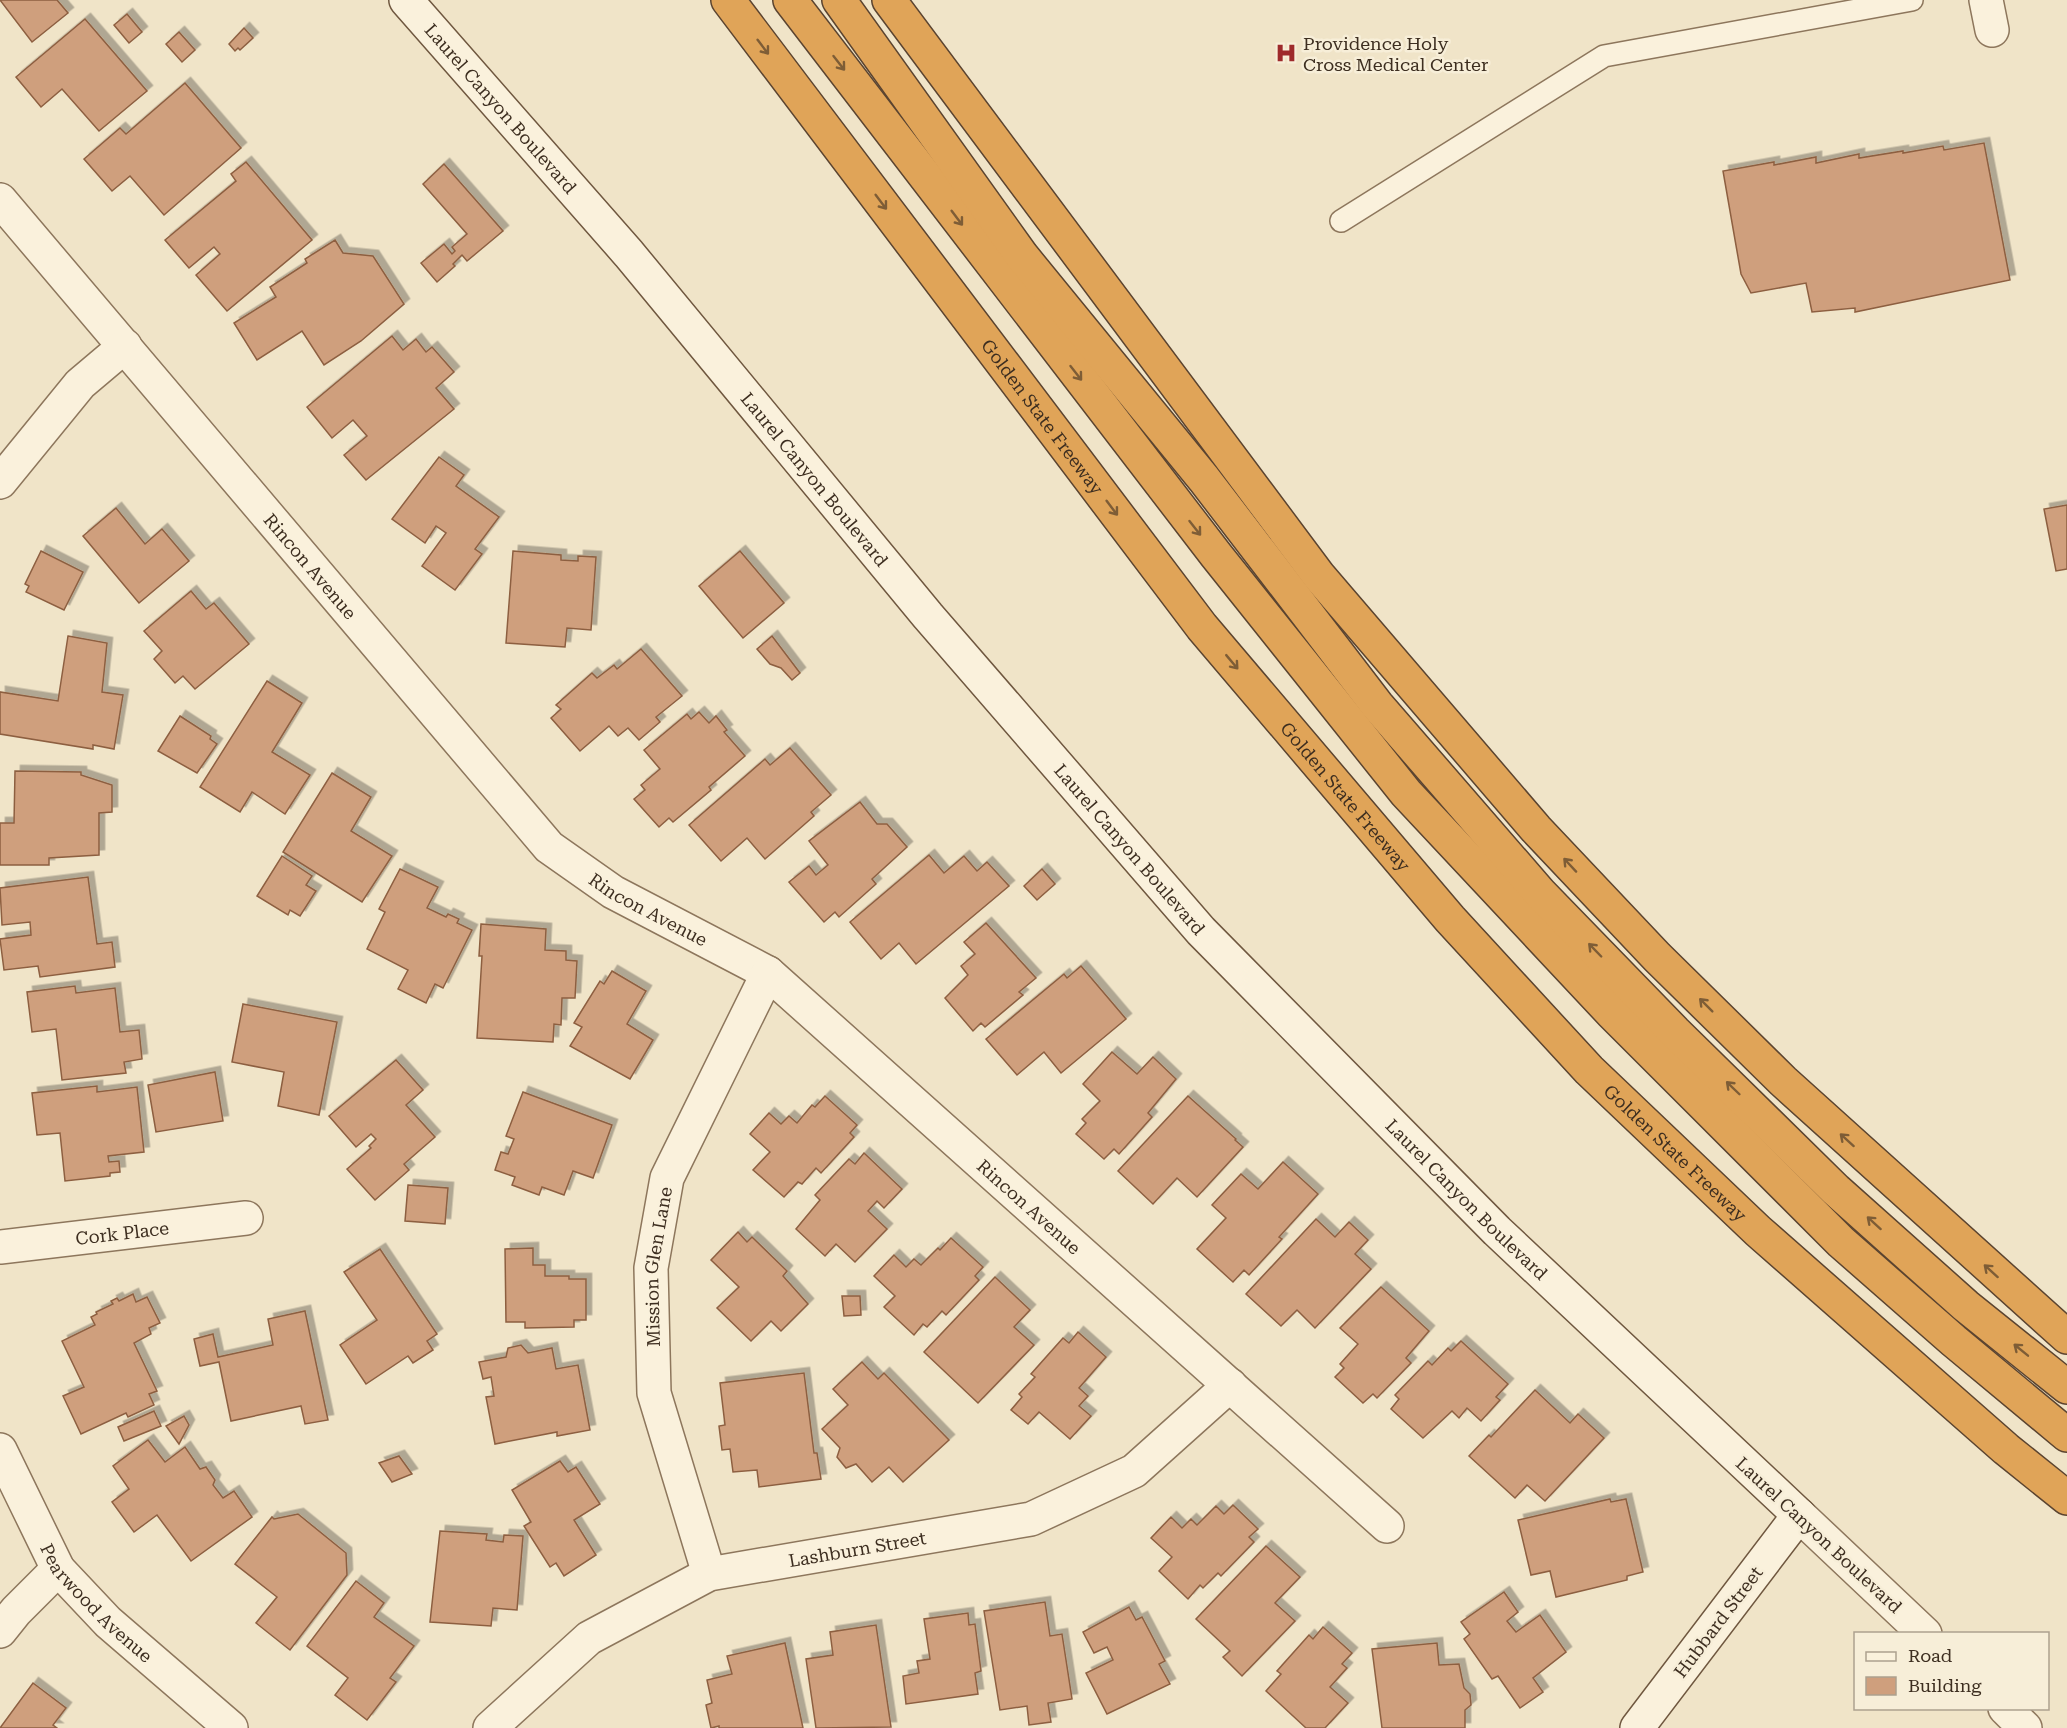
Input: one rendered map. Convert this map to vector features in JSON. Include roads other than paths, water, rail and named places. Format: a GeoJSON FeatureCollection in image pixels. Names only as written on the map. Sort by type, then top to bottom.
{"type":"FeatureCollection","features":[{"type":"Feature","properties":{"kind":"highway","name":"Golden State Freeway"},"geometry":{"type":"LineString","coordinates":[[728,0],[1202,627],[1450,919],[1589,1070],[1758,1231],[2006,1449],[2067,1498]]}},
{"type":"Feature","properties":{"kind":"highway"},"geometry":{"type":"LineString","coordinates":[[790,0],[1216,555],[1406,793],[1611,1012],[1841,1242],[1954,1341],[2067,1435]]}},
{"type":"Feature","properties":{"kind":"highway"},"geometry":{"type":"LineString","coordinates":[[839,0],[1022,256],[1204,479],[1377,705],[1540,893],[1675,1032],[1836,1190],[1966,1306],[2067,1387]]}},
{"type":"Feature","properties":{"kind":"highway"},"geometry":{"type":"LineString","coordinates":[[889,0],[1319,576],[1536,829],[1658,957],[1783,1081],[2067,1337]]}},
{"type":"Feature","properties":{"kind":"street","name":"Laurel Canyon Boulevard"},"geometry":{"type":"LineString","coordinates":[[406,0],[629,254],[928,616],[1201,931],[1497,1230],[1923,1632]]}},
{"type":"Feature","properties":{"kind":"street","name":"Rincon Avenue"},"geometry":{"type":"LineString","coordinates":[[0,200],[549,847],[613,892],[768,973],[1387,1526]]}},
{"type":"Feature","properties":{"kind":"street"},"geometry":{"type":"LineString","coordinates":[[0,482],[80,384],[125,346]]}},
{"type":"Feature","properties":{"kind":"street","name":"Mission Glen Lane"},"geometry":{"type":"LineString","coordinates":[[709,1574],[654,1393],[651,1268],[667,1178],[768,973]]}},
{"type":"Feature","properties":{"kind":"street","name":"Cork Place"},"geometry":{"type":"LineString","coordinates":[[0,1247],[246,1218]]}},
{"type":"Feature","properties":{"kind":"street","name":"Lashburn Street"},"geometry":{"type":"LineString","coordinates":[[490,1728],[589,1638],[709,1574],[1031,1519],[1134,1471],[1230,1385]]}},
{"type":"Feature","properties":{"kind":"street","name":"Pearwood Avenue"},"geometry":{"type":"LineString","coordinates":[[0,1450],[58,1569],[108,1622],[231,1728]]}},
{"type":"Feature","properties":{"kind":"street","name":"Hubbard Street"},"geometry":{"type":"LineString","coordinates":[[1637,1728],[1799,1515]]}},
{"type":"Feature","properties":{"kind":"street"},"geometry":{"type":"LineString","coordinates":[[0,1631],[16,1611],[58,1569]]}},
{"type":"Feature","properties":{"kind":"street"},"geometry":{"type":"LineString","coordinates":[[2007,1710],[2025,1728]]}},
{"type":"Feature","properties":{"kind":"lane"},"geometry":{"type":"LineString","coordinates":[[1341,221],[1604,56],[1912,0]]}},
{"type":"Feature","properties":{"kind":"place","name":"Providence Holy Cross Medical Center"},"geometry":{"type":"Point","coordinates":[1286,53]}}]}
